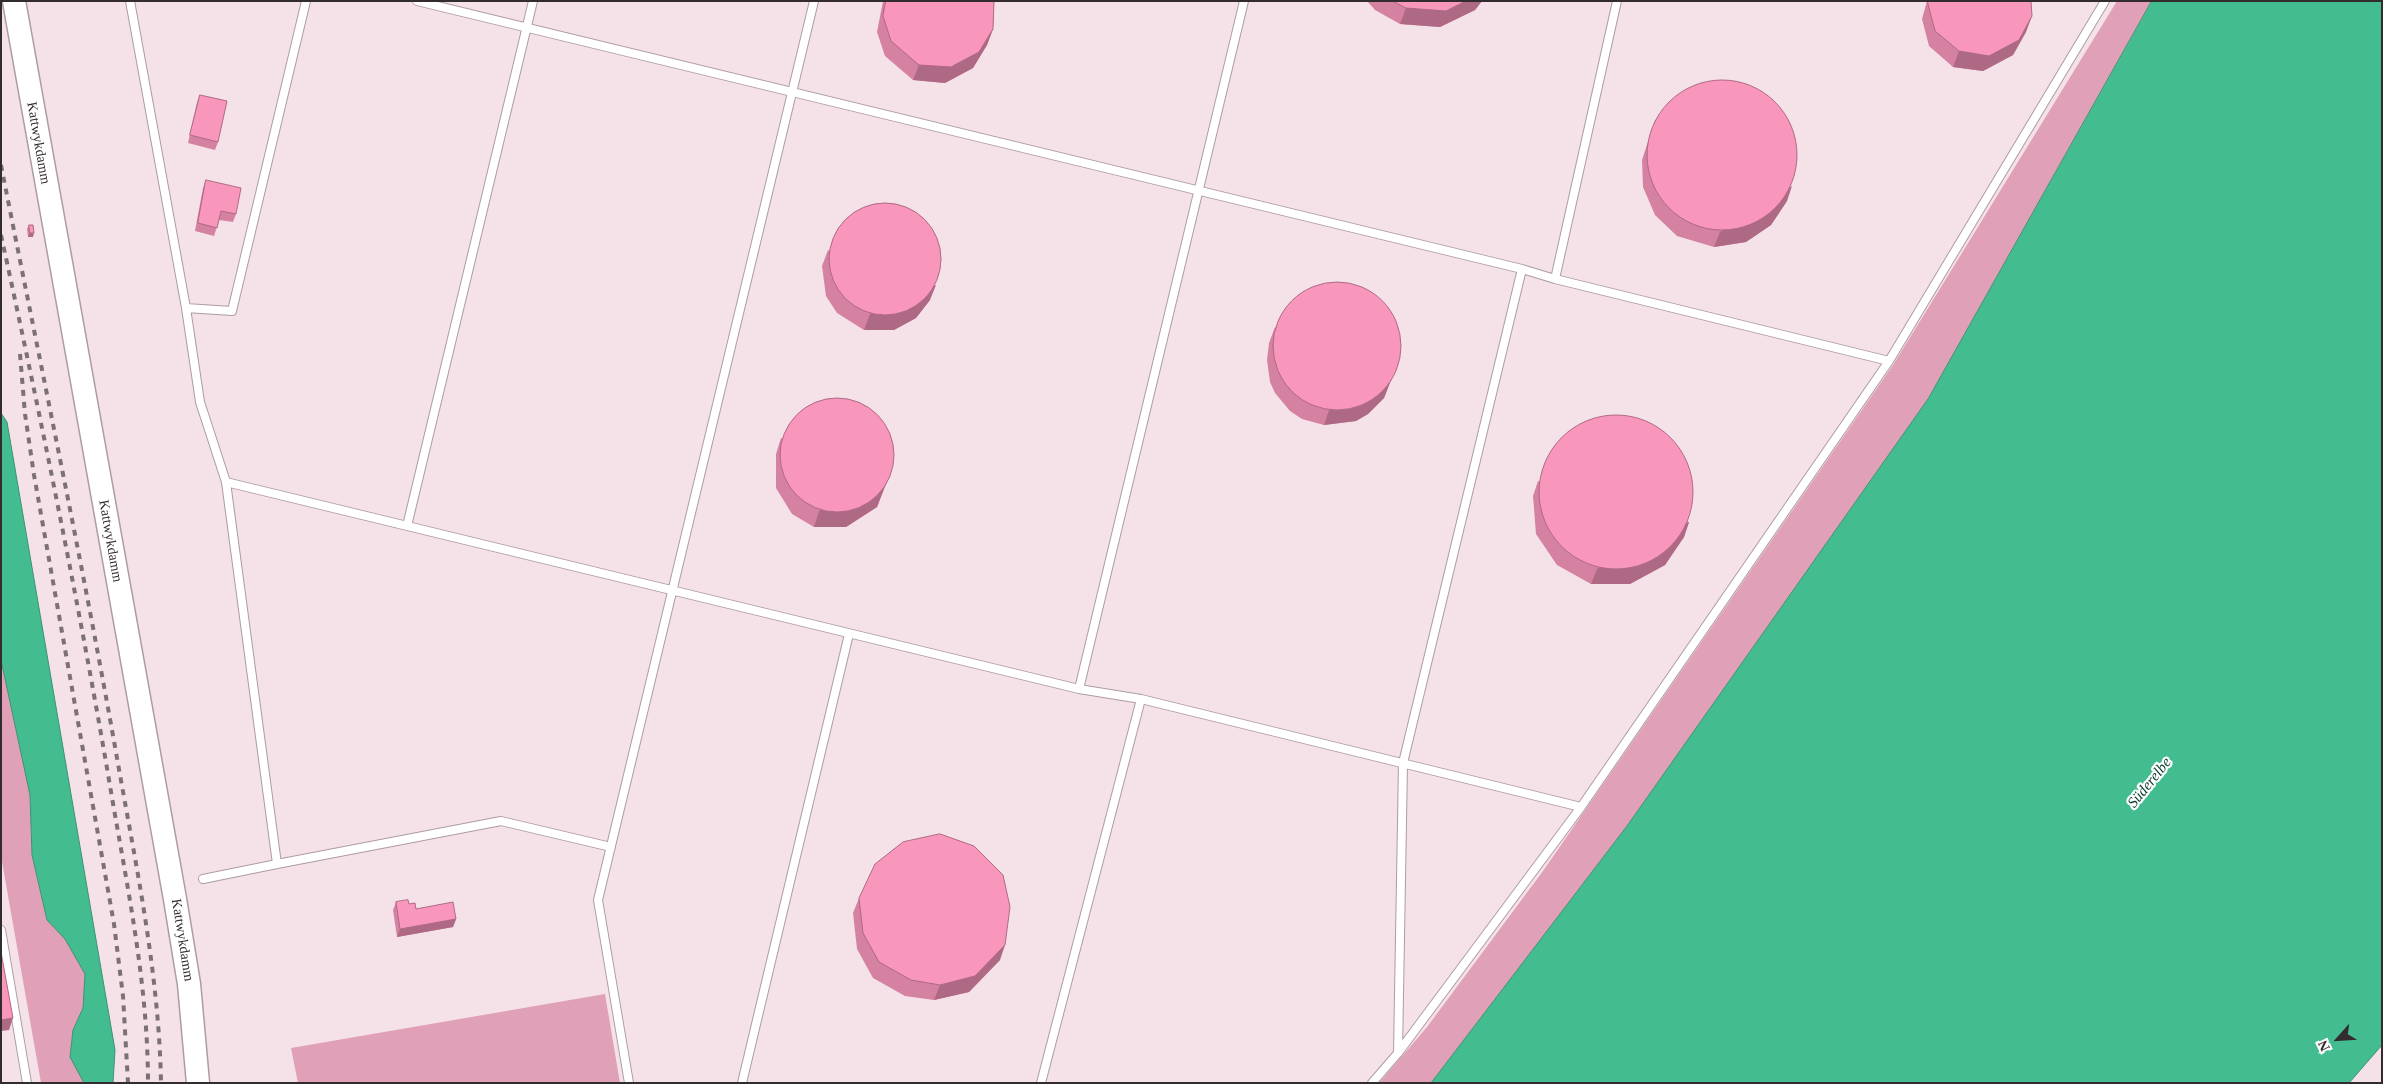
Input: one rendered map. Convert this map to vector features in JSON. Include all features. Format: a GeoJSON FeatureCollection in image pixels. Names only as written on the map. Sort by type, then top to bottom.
{"type":"FeatureCollection","features":[{"type":"Feature","properties":{"kind":"main road","name":"Kattwykdamm"},"geometry":{"type":"LineString","coordinates":[[14,1],[177,908],[189,984],[198,1083]]}},
{"type":"Feature","properties":{"kind":"lane"},"geometry":{"type":"LineString","coordinates":[[130,1],[186,308],[200,402],[226,482],[278,864]]}},
{"type":"Feature","properties":{"kind":"lane"},"geometry":{"type":"LineString","coordinates":[[186,308],[232,311],[306,1]]}},
{"type":"Feature","properties":{"kind":"lane"},"geometry":{"type":"LineString","coordinates":[[417,1],[1522,269],[1555,279],[1889,361]]}},
{"type":"Feature","properties":{"kind":"lane"},"geometry":{"type":"LineString","coordinates":[[407,526],[533,1]]}},
{"type":"Feature","properties":{"kind":"lane"},"geometry":{"type":"LineString","coordinates":[[629,1083],[598,900],[814,1]]}},
{"type":"Feature","properties":{"kind":"lane"},"geometry":{"type":"LineString","coordinates":[[1079,689],[1244,1]]}},
{"type":"Feature","properties":{"kind":"lane"},"geometry":{"type":"LineString","coordinates":[[1555,279],[1617,1]]}},
{"type":"Feature","properties":{"kind":"lane"},"geometry":{"type":"LineString","coordinates":[[1372,1083],[1398,1052],[1581,807],[1889,361],[2105,1]]}},
{"type":"Feature","properties":{"kind":"lane"},"geometry":{"type":"LineString","coordinates":[[1398,1052],[1403,764],[1522,269]]}},
{"type":"Feature","properties":{"kind":"lane"},"geometry":{"type":"LineString","coordinates":[[226,482],[849,634],[1079,689],[1141,699],[1581,807]]}},
{"type":"Feature","properties":{"kind":"lane"},"geometry":{"type":"LineString","coordinates":[[742,1083],[849,634]]}},
{"type":"Feature","properties":{"kind":"lane"},"geometry":{"type":"LineString","coordinates":[[1041,1083],[1141,699]]}},
{"type":"Feature","properties":{"kind":"lane"},"geometry":{"type":"LineString","coordinates":[[203,878],[501,821],[611,847]]}},
{"type":"Feature","properties":{"kind":"lane"},"geometry":{"type":"LineString","coordinates":[[1,930],[27,1083]]}},
{"type":"Feature","properties":{"kind":"shaded area"},"geometry":{"type":"Polygon","coordinates":[[[2117,1],[2152,1],[1928,399],[1627,826],[1431,1083],[1379,1083],[1427,1027],[1543,871],[1893,365],[2117,1]]]}},
{"type":"Feature","properties":{"kind":"shaded area"},"geometry":{"type":"Polygon","coordinates":[[[1,660],[30,795],[32,855],[47,920],[65,939],[86,974],[83,1008],[73,1030],[70,1056],[84,1083],[41,1083],[1,856],[1,660]]]}},
{"type":"Feature","properties":{"kind":"shaded area"},"geometry":{"type":"Polygon","coordinates":[[[605,994],[620,1083],[298,1083],[291,1048],[605,994]]]}},
{"type":"Feature","properties":{"kind":"water","name":"Süderelbe"},"geometry":{"type":"Polygon","coordinates":[[[2152,1],[2382,1],[2382,1045],[2349,1083],[1431,1083],[1627,826],[1928,399],[2152,1]]]}},
{"type":"Feature","properties":{"kind":"water"},"geometry":{"type":"Polygon","coordinates":[[[1,413],[7,422],[115,1050],[113,1083],[84,1083],[70,1057],[73,1030],[83,1008],[85,974],[65,939],[47,920],[32,855],[30,795],[1,660],[1,413]]]}},
{"type":"Feature","properties":{"kind":"building"},"geometry":{"type":"Polygon","coordinates":[[[886,1],[994,1],[993,29],[979,52],[951,67],[919,65],[891,41],[883,16],[886,1]]]}},
{"type":"Feature","properties":{"kind":"building"},"geometry":{"type":"Polygon","coordinates":[[[1393,1],[1466,1],[1446,11],[1406,8],[1393,1]]]}},
{"type":"Feature","properties":{"kind":"building"},"geometry":{"type":"Polygon","coordinates":[[[1928,1],[2031,1],[2032,16],[2019,40],[1989,56],[1959,51],[1935,31],[1928,1]]]}},
{"type":"Feature","properties":{"kind":"building"},"geometry":{"type":"Polygon","coordinates":[[[1722,80],[1737,81],[1751,86],[1775,102],[1791,126],[1796,140],[1796,170],[1791,184],[1775,208],[1751,224],[1737,229],[1722,230],[1707,229],[1693,224],[1669,208],[1653,184],[1648,170],[1647,155],[1648,140],[1653,126],[1669,102],[1693,86],[1707,81],[1722,80]]]}},
{"type":"Feature","properties":{"kind":"building"},"geometry":{"type":"Polygon","coordinates":[[[200,95],[227,101],[218,142],[190,135],[200,95]]]}},
{"type":"Feature","properties":{"kind":"building"},"geometry":{"type":"Polygon","coordinates":[[[206,180],[241,188],[236,214],[221,211],[217,228],[198,223],[206,180]]]}},
{"type":"Feature","properties":{"kind":"building"},"geometry":{"type":"Polygon","coordinates":[[[885,203],[907,207],[925,219],[937,237],[941,259],[937,281],[925,299],[907,311],[885,315],[863,311],[845,299],[833,281],[829,259],[833,237],[845,219],[863,207],[885,203]]]}},
{"type":"Feature","properties":{"kind":"building"},"geometry":{"type":"Polygon","coordinates":[[[29,225],[33,225],[34,233],[30,233],[29,225]]]}},
{"type":"Feature","properties":{"kind":"building"},"geometry":{"type":"Polygon","coordinates":[[[1337,282],[1361,287],[1382,301],[1396,322],[1401,346],[1396,370],[1382,391],[1361,405],[1337,410],[1313,405],[1292,391],[1278,370],[1273,346],[1278,322],[1292,301],[1313,287],[1337,282]]]}},
{"type":"Feature","properties":{"kind":"building"},"geometry":{"type":"Polygon","coordinates":[[[837,398],[859,403],[877,415],[889,433],[894,455],[889,477],[877,495],[859,507],[837,512],[815,507],[797,495],[785,477],[780,455],[785,433],[797,415],[815,403],[837,398]]]}},
{"type":"Feature","properties":{"kind":"building"},"geometry":{"type":"Polygon","coordinates":[[[1616,415],[1631,416],[1646,421],[1671,437],[1687,462],[1692,477],[1692,507],[1687,522],[1671,547],[1646,563],[1631,568],[1616,569],[1601,568],[1586,563],[1561,547],[1545,522],[1540,507],[1539,492],[1540,477],[1545,462],[1561,437],[1586,421],[1601,416],[1616,415]]]}},
{"type":"Feature","properties":{"kind":"building"},"geometry":{"type":"Polygon","coordinates":[[[940,834],[974,846],[1003,875],[1010,907],[1005,945],[975,976],[940,985],[911,980],[879,962],[863,933],[859,898],[875,864],[903,842],[940,834]]]}},
{"type":"Feature","properties":{"kind":"building"},"geometry":{"type":"Polygon","coordinates":[[[408,900],[409,904],[415,903],[416,909],[453,902],[456,919],[400,929],[396,902],[408,900]]]}},
{"type":"Feature","properties":{"kind":"building"},"geometry":{"type":"Polygon","coordinates":[[[1,952],[13,1018],[1,1020],[1,952]]]}},
{"type":"Feature","properties":{"kind":"railway"},"geometry":{"type":"LineString","coordinates":[[1,165],[90,610],[139,879],[156,1001],[161,1083]]}},
{"type":"Feature","properties":{"kind":"railway"},"geometry":{"type":"LineString","coordinates":[[1,235],[71,572],[128,890],[144,1005],[148,1083]]}},
{"type":"Feature","properties":{"kind":"railway"},"geometry":{"type":"LineString","coordinates":[[20,354],[25,414],[34,475],[114,924],[123,996],[128,1083]]}}]}
